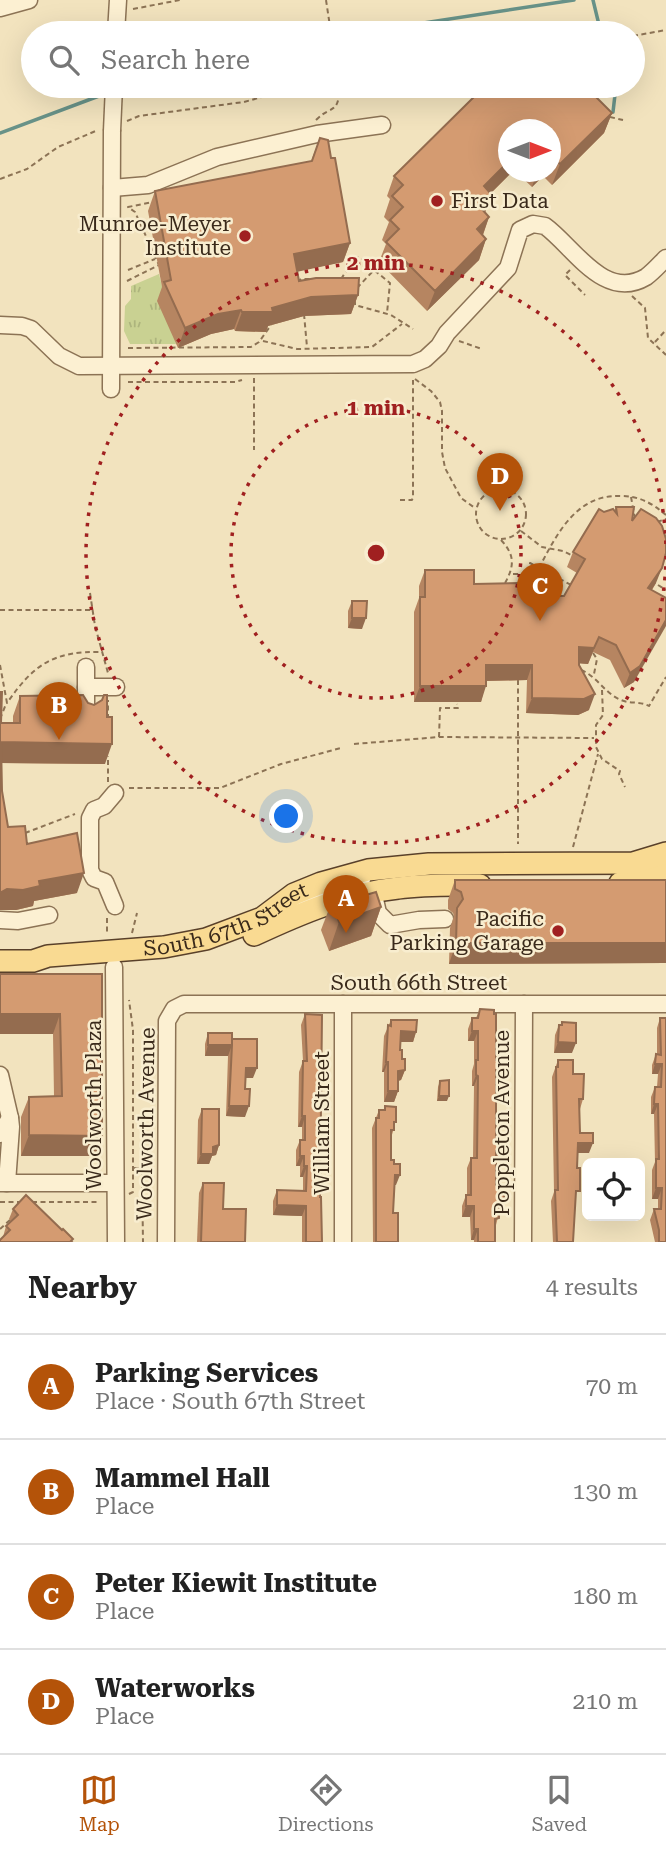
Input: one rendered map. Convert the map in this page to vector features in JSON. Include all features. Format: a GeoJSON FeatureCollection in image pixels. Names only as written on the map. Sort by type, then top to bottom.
{"type":"FeatureCollection","features":[{"type":"Feature","properties":{"kind":"main road","name":"South 67th Street"},"geometry":{"type":"LineString","coordinates":[[0,961],[33,961],[48,956],[153,948],[206,939],[262,918],[294,894],[321,883],[368,870],[523,854],[632,863],[666,853]]}},
{"type":"Feature","properties":{"kind":"main road"},"geometry":{"type":"LineString","coordinates":[[666,862],[601,884],[635,882],[666,874]]}},
{"type":"Feature","properties":{"kind":"main road","name":"South 67th Street"},"geometry":{"type":"LineString","coordinates":[[33,961],[50,968],[114,967],[183,957],[242,940],[348,898],[374,892],[398,888],[502,885]]}},
{"type":"Feature","properties":{"kind":"street"},"geometry":{"type":"LineString","coordinates":[[0,8],[29,0]]}},
{"type":"Feature","properties":{"kind":"street"},"geometry":{"type":"LineString","coordinates":[[111,389],[112,188],[107,130],[112,98]]}},
{"type":"Feature","properties":{"kind":"street"},"geometry":{"type":"LineString","coordinates":[[112,188],[148,185],[230,154],[317,134],[382,125]]}},
{"type":"Feature","properties":{"kind":"street"},"geometry":{"type":"LineString","coordinates":[[0,325],[30,329],[58,356],[79,366],[254,372],[413,364],[425,359],[439,346],[508,268],[520,230],[527,226],[545,226],[594,273],[616,281],[635,282],[648,276],[666,258]]}},
{"type":"Feature","properties":{"kind":"street"},"geometry":{"type":"LineString","coordinates":[[86,667],[86,715]]}},
{"type":"Feature","properties":{"kind":"street"},"geometry":{"type":"LineString","coordinates":[[86,687],[112,687]]}},
{"type":"Feature","properties":{"kind":"street"},"geometry":{"type":"LineString","coordinates":[[111,910],[105,882],[94,878],[90,870],[90,818],[94,810],[104,806],[115,790]]}},
{"type":"Feature","properties":{"kind":"street"},"geometry":{"type":"LineString","coordinates":[[445,919],[390,925],[378,913],[374,892],[386,881],[405,874],[508,869],[523,854]]}},
{"type":"Feature","properties":{"kind":"street"},"geometry":{"type":"LineString","coordinates":[[278,925],[286,910],[361,882],[368,870]]}},
{"type":"Feature","properties":{"kind":"street"},"geometry":{"type":"LineString","coordinates":[[0,920],[19,921],[49,915]]}},
{"type":"Feature","properties":{"kind":"street","name":"Woolworth Plaza"},"geometry":{"type":"LineString","coordinates":[[114,967],[119,1190],[116,1242]]}},
{"type":"Feature","properties":{"kind":"street","name":"South 66th Street"},"geometry":{"type":"LineString","coordinates":[[174,1009],[184,1004],[666,1004]]}},
{"type":"Feature","properties":{"kind":"street","name":"William Street"},"geometry":{"type":"LineString","coordinates":[[343,1004],[343,1242]]}},
{"type":"Feature","properties":{"kind":"street","name":"Poppleton Avenue"},"geometry":{"type":"LineString","coordinates":[[523,1242],[524,1004]]}},
{"type":"Feature","properties":{"kind":"street","name":"Woolworth Avenue"},"geometry":{"type":"LineString","coordinates":[[166,1242],[167,1021],[174,1009]]}},
{"type":"Feature","properties":{"kind":"street"},"geometry":{"type":"LineString","coordinates":[[0,1075],[10,1118],[10,1154],[3,1158],[4,1183],[119,1190]]}},
{"type":"Feature","properties":{"kind":"street"},"geometry":{"type":"LineString","coordinates":[[0,1134],[10,1118]]}},
{"type":"Feature","properties":{"kind":"path"},"geometry":{"type":"LineString","coordinates":[[118,4],[134,9],[180,0]]}},
{"type":"Feature","properties":{"kind":"path"},"geometry":{"type":"LineString","coordinates":[[326,0],[329,21]]}},
{"type":"Feature","properties":{"kind":"path"},"geometry":{"type":"LineString","coordinates":[[645,34],[666,30]]}},
{"type":"Feature","properties":{"kind":"path"},"geometry":{"type":"LineString","coordinates":[[127,121],[139,116],[258,98]]}},
{"type":"Feature","properties":{"kind":"path"},"geometry":{"type":"LineString","coordinates":[[606,118],[623,120]]}},
{"type":"Feature","properties":{"kind":"path"},"geometry":{"type":"LineString","coordinates":[[0,180],[27,169],[58,147],[107,130]]}},
{"type":"Feature","properties":{"kind":"path"},"geometry":{"type":"LineString","coordinates":[[127,281],[159,265],[135,212],[128,207],[158,201]]}},
{"type":"Feature","properties":{"kind":"path"},"geometry":{"type":"LineString","coordinates":[[334,282],[347,270],[350,260],[356,257],[363,259],[390,282],[387,313]]}},
{"type":"Feature","properties":{"kind":"path"},"geometry":{"type":"LineString","coordinates":[[128,270],[156,259]]}},
{"type":"Feature","properties":{"kind":"path"},"geometry":{"type":"LineString","coordinates":[[581,260],[565,275],[585,295]]}},
{"type":"Feature","properties":{"kind":"path"},"geometry":{"type":"LineString","coordinates":[[374,270],[356,288],[355,305],[387,313],[413,328]]}},
{"type":"Feature","properties":{"kind":"path"},"geometry":{"type":"LineString","coordinates":[[294,285],[301,279],[312,279]]}},
{"type":"Feature","properties":{"kind":"path"},"geometry":{"type":"LineString","coordinates":[[616,281],[645,308],[648,338],[666,355]]}},
{"type":"Feature","properties":{"kind":"path"},"geometry":{"type":"LineString","coordinates":[[303,306],[308,348]]}},
{"type":"Feature","properties":{"kind":"path"},"geometry":{"type":"LineString","coordinates":[[261,340],[289,347],[372,347],[403,323]]}},
{"type":"Feature","properties":{"kind":"path"},"geometry":{"type":"LineString","coordinates":[[128,348],[253,346],[261,340],[271,324]]}},
{"type":"Feature","properties":{"kind":"path"},"geometry":{"type":"LineString","coordinates":[[654,343],[666,330]]}},
{"type":"Feature","properties":{"kind":"path"},"geometry":{"type":"LineString","coordinates":[[446,335],[482,349]]}},
{"type":"Feature","properties":{"kind":"path"},"geometry":{"type":"LineString","coordinates":[[253,346],[254,450]]}},
{"type":"Feature","properties":{"kind":"path"},"geometry":{"type":"LineString","coordinates":[[663,352],[666,349]]}},
{"type":"Feature","properties":{"kind":"path"},"geometry":{"type":"LineString","coordinates":[[128,382],[235,382],[254,372]]}},
{"type":"Feature","properties":{"kind":"path"},"geometry":{"type":"LineString","coordinates":[[400,500],[412,500],[413,497],[413,378],[431,391],[440,402],[445,468],[461,498],[476,509]]}},
{"type":"Feature","properties":{"kind":"path"},"geometry":{"type":"LineString","coordinates":[[499,488],[515,493],[521,499],[526,514],[520,530],[514,536],[501,539],[490,537],[483,532],[478,525],[476,509],[479,501],[491,490],[499,488]]}},
{"type":"Feature","properties":{"kind":"path"},"geometry":{"type":"LineString","coordinates":[[539,568],[558,532],[583,506],[596,499],[611,495],[631,496],[646,501],[666,517],[655,523]]}},
{"type":"Feature","properties":{"kind":"path"},"geometry":{"type":"LineString","coordinates":[[631,496],[636,523]]}},
{"type":"Feature","properties":{"kind":"path"},"geometry":{"type":"LineString","coordinates":[[520,530],[532,541],[574,556]]}},
{"type":"Feature","properties":{"kind":"path"},"geometry":{"type":"LineString","coordinates":[[501,539],[510,554],[511,573],[502,592]]}},
{"type":"Feature","properties":{"kind":"path"},"geometry":{"type":"LineString","coordinates":[[530,598],[530,563],[572,586]]}},
{"type":"Feature","properties":{"kind":"path"},"geometry":{"type":"LineString","coordinates":[[511,573],[530,574]]}},
{"type":"Feature","properties":{"kind":"path"},"geometry":{"type":"LineString","coordinates":[[530,585],[550,574]]}},
{"type":"Feature","properties":{"kind":"path"},"geometry":{"type":"LineString","coordinates":[[658,585],[666,590]]}},
{"type":"Feature","properties":{"kind":"path"},"geometry":{"type":"LineString","coordinates":[[90,593],[112,687],[108,727]]}},
{"type":"Feature","properties":{"kind":"path"},"geometry":{"type":"LineString","coordinates":[[0,610],[92,610]]}},
{"type":"Feature","properties":{"kind":"path"},"geometry":{"type":"LineString","coordinates":[[0,719],[22,681],[60,655],[102,652]]}},
{"type":"Feature","properties":{"kind":"path"},"geometry":{"type":"LineString","coordinates":[[593,652],[597,659],[594,675]]}},
{"type":"Feature","properties":{"kind":"path"},"geometry":{"type":"LineString","coordinates":[[0,665],[7,703]]}},
{"type":"Feature","properties":{"kind":"path"},"geometry":{"type":"LineString","coordinates":[[574,666],[594,675],[602,689],[603,715],[596,724],[594,738],[598,753],[607,764],[620,771],[625,787]]}},
{"type":"Feature","properties":{"kind":"path"},"geometry":{"type":"LineString","coordinates":[[602,689],[624,702],[639,702],[649,706],[666,677]]}},
{"type":"Feature","properties":{"kind":"path"},"geometry":{"type":"LineString","coordinates":[[518,680],[523,854]]}},
{"type":"Feature","properties":{"kind":"path"},"geometry":{"type":"LineString","coordinates":[[439,737],[440,708],[458,708],[457,704]]}},
{"type":"Feature","properties":{"kind":"path"},"geometry":{"type":"LineString","coordinates":[[355,744],[439,737],[594,738]]}},
{"type":"Feature","properties":{"kind":"path"},"geometry":{"type":"LineString","coordinates":[[108,753],[108,784],[115,790],[220,788],[281,764],[341,747]]}},
{"type":"Feature","properties":{"kind":"path"},"geometry":{"type":"LineString","coordinates":[[570,856],[598,753]]}},
{"type":"Feature","properties":{"kind":"path"},"geometry":{"type":"LineString","coordinates":[[20,835],[79,812],[79,820]]}},
{"type":"Feature","properties":{"kind":"path"},"geometry":{"type":"LineString","coordinates":[[107,939],[111,910]]}},
{"type":"Feature","properties":{"kind":"path"},"geometry":{"type":"LineString","coordinates":[[133,942],[136,914]]}},
{"type":"Feature","properties":{"kind":"path"},"geometry":{"type":"LineString","coordinates":[[119,1190],[133,1192],[133,1030],[129,995]]}},
{"type":"Feature","properties":{"kind":"path"},"geometry":{"type":"LineString","coordinates":[[133,1168],[141,1169],[142,1172],[143,1242]]}},
{"type":"Feature","properties":{"kind":"path"},"geometry":{"type":"LineString","coordinates":[[0,1202],[22,1202]]}},
{"type":"Feature","properties":{"kind":"path"},"geometry":{"type":"LineString","coordinates":[[30,1202],[106,1202]]}},
{"type":"Feature","properties":{"kind":"path"},"geometry":{"type":"LineString","coordinates":[[36,1211],[37,1202]]}},
{"type":"Feature","properties":{"kind":"path"},"geometry":{"type":"LineString","coordinates":[[0,1229],[16,1213]]}},
{"type":"Feature","properties":{"kind":"green space"},"geometry":{"type":"Polygon","coordinates":[[[159,274],[176,344],[130,344],[124,331],[125,306],[131,299],[131,286],[159,274]]]}},
{"type":"Feature","properties":{"kind":"building","name":"First Data"},"geometry":{"type":"Polygon","coordinates":[[[473,98],[597,98],[612,113],[561,163],[561,119],[498,119],[498,172],[484,186],[492,195],[480,207],[489,217],[477,229],[486,239],[435,291],[386,242],[399,229],[390,220],[403,207],[392,196],[403,185],[394,176],[473,98]]]}},
{"type":"Feature","properties":{"kind":"building","name":"Munroe-Meyer Institute"},"geometry":{"type":"Polygon","coordinates":[[[320,138],[328,140],[331,158],[335,158],[350,243],[294,254],[299,281],[316,278],[359,278],[358,295],[311,297],[272,308],[273,312],[241,310],[218,314],[185,328],[164,282],[171,280],[155,191],[312,161],[320,138]]]}},
{"type":"Feature","properties":{"kind":"building"},"geometry":{"type":"Polygon","coordinates":[[[616,507],[634,507],[632,521],[641,509],[656,518],[666,539],[662,568],[648,588],[666,598],[666,620],[640,666],[630,673],[616,645],[599,637],[594,648],[579,647],[579,665],[595,694],[584,699],[532,698],[532,665],[486,665],[486,686],[420,686],[420,597],[425,597],[425,570],[474,570],[474,584],[521,583],[521,596],[564,596],[585,559],[573,552],[599,509],[604,512],[613,509],[617,514],[616,507]]]}},
{"type":"Feature","properties":{"kind":"building"},"geometry":{"type":"Polygon","coordinates":[[[352,601],[367,601],[366,618],[352,618],[352,601]]]}},
{"type":"Feature","properties":{"kind":"building"},"geometry":{"type":"Polygon","coordinates":[[[0,692],[1,723],[20,723],[20,696],[83,695],[88,703],[94,705],[107,695],[107,717],[112,717],[112,744],[1,742],[2,791],[8,827],[25,826],[27,844],[77,833],[84,873],[39,881],[40,886],[23,890],[7,889],[0,893],[0,692]]]}},
{"type":"Feature","properties":{"kind":"building","name":"Pacific Parking Garage"},"geometry":{"type":"Polygon","coordinates":[[[455,880],[666,880],[666,943],[456,943],[457,908],[463,899],[461,892],[455,889],[455,880]]]}},
{"type":"Feature","properties":{"kind":"building"},"geometry":{"type":"Polygon","coordinates":[[[357,892],[359,897],[376,892],[381,907],[339,922],[332,901],[357,892]]]}},
{"type":"Feature","properties":{"kind":"building"},"geometry":{"type":"Polygon","coordinates":[[[0,974],[102,974],[102,1136],[29,1135],[29,1097],[62,1096],[60,1014],[0,1014],[0,974]]]}},
{"type":"Feature","properties":{"kind":"building"},"geometry":{"type":"Polygon","coordinates":[[[480,1009],[494,1010],[496,1014],[496,1060],[501,1060],[501,1070],[496,1070],[496,1139],[500,1139],[500,1151],[496,1151],[496,1185],[504,1185],[504,1199],[499,1199],[499,1218],[495,1219],[495,1242],[478,1242],[478,1229],[474,1229],[474,1206],[466,1206],[466,1195],[471,1195],[471,1158],[477,1158],[478,1031],[472,1031],[472,1018],[478,1018],[480,1009]]]}},
{"type":"Feature","properties":{"kind":"building"},"geometry":{"type":"Polygon","coordinates":[[[305,1014],[322,1015],[322,1242],[306,1242],[306,1206],[277,1205],[277,1190],[306,1191],[307,1166],[304,1166],[304,1156],[300,1156],[300,1140],[305,1140],[305,1116],[302,1116],[303,1061],[307,1061],[305,1014]]]}},
{"type":"Feature","properties":{"kind":"building"},"geometry":{"type":"Polygon","coordinates":[[[660,1018],[666,1018],[666,1242],[659,1242],[654,1209],[661,1209],[662,1188],[656,1188],[656,1159],[659,1159],[658,1104],[654,1104],[655,1087],[661,1087],[662,1064],[655,1064],[656,1054],[661,1055],[660,1018]]]}},
{"type":"Feature","properties":{"kind":"building"},"geometry":{"type":"Polygon","coordinates":[[[391,1020],[417,1020],[416,1032],[401,1031],[400,1050],[402,1059],[405,1059],[405,1070],[398,1071],[398,1091],[388,1091],[386,1062],[388,1025],[391,1026],[391,1020]]]}},
{"type":"Feature","properties":{"kind":"building"},"geometry":{"type":"Polygon","coordinates":[[[562,1022],[576,1023],[576,1043],[558,1042],[559,1025],[562,1025],[562,1022]]]}},
{"type":"Feature","properties":{"kind":"building"},"geometry":{"type":"Polygon","coordinates":[[[208,1033],[232,1033],[232,1039],[257,1039],[257,1068],[246,1068],[245,1089],[250,1089],[249,1106],[229,1106],[232,1045],[208,1045],[208,1033]]]}},
{"type":"Feature","properties":{"kind":"building"},"geometry":{"type":"Polygon","coordinates":[[[558,1060],[573,1060],[573,1074],[584,1074],[583,1099],[579,1099],[580,1133],[593,1133],[593,1143],[578,1143],[580,1191],[576,1191],[573,1242],[557,1242],[555,1190],[558,1190],[558,1060]]]}},
{"type":"Feature","properties":{"kind":"building"},"geometry":{"type":"Polygon","coordinates":[[[449,1080],[449,1096],[439,1096],[440,1081],[449,1080]]]}},
{"type":"Feature","properties":{"kind":"building"},"geometry":{"type":"Polygon","coordinates":[[[385,1106],[396,1107],[396,1122],[394,1130],[391,1130],[391,1160],[394,1160],[394,1164],[400,1164],[400,1175],[395,1175],[393,1213],[398,1213],[398,1242],[376,1242],[376,1118],[379,1118],[379,1110],[385,1110],[385,1106]]]}},
{"type":"Feature","properties":{"kind":"building"},"geometry":{"type":"Polygon","coordinates":[[[202,1109],[219,1109],[219,1145],[213,1147],[213,1154],[201,1154],[202,1109]]]}},
{"type":"Feature","properties":{"kind":"building"},"geometry":{"type":"Polygon","coordinates":[[[203,1183],[224,1183],[223,1209],[246,1209],[245,1242],[201,1242],[203,1183]]]}},
{"type":"Feature","properties":{"kind":"building"},"geometry":{"type":"Polygon","coordinates":[[[26,1195],[73,1239],[72,1242],[0,1242],[10,1230],[6,1226],[18,1215],[13,1209],[26,1195]]]}},
{"type":"Feature","properties":{"kind":"waterway"},"geometry":{"type":"LineString","coordinates":[[437,21],[574,0]]}},
{"type":"Feature","properties":{"kind":"waterway"},"geometry":{"type":"LineString","coordinates":[[593,0],[598,21]]}},
{"type":"Feature","properties":{"kind":"waterway"},"geometry":{"type":"LineString","coordinates":[[0,133],[94,98]]}},
{"type":"Feature","properties":{"kind":"waterway"},"geometry":{"type":"LineString","coordinates":[[613,112],[615,98]]}},
{"type":"Feature","properties":{"kind":"place","name":"First Data"},"geometry":{"type":"Point","coordinates":[437,201]}},
{"type":"Feature","properties":{"kind":"place","name":"Munroe-Meyer Institute"},"geometry":{"type":"Point","coordinates":[245,236]}},
{"type":"Feature","properties":{"kind":"place","name":"Waterworks"},"geometry":{"type":"Point","coordinates":[500,511]}},
{"type":"Feature","properties":{"kind":"place","name":"Peter Kiewit Institute"},"geometry":{"type":"Point","coordinates":[540,621]}},
{"type":"Feature","properties":{"kind":"place","name":"Mammel Hall"},"geometry":{"type":"Point","coordinates":[59,740]}},
{"type":"Feature","properties":{"kind":"place","name":"Pacific Parking Garage"},"geometry":{"type":"Point","coordinates":[558,931]}},
{"type":"Feature","properties":{"kind":"place","name":"Parking Services"},"geometry":{"type":"Point","coordinates":[346,933]}}]}
